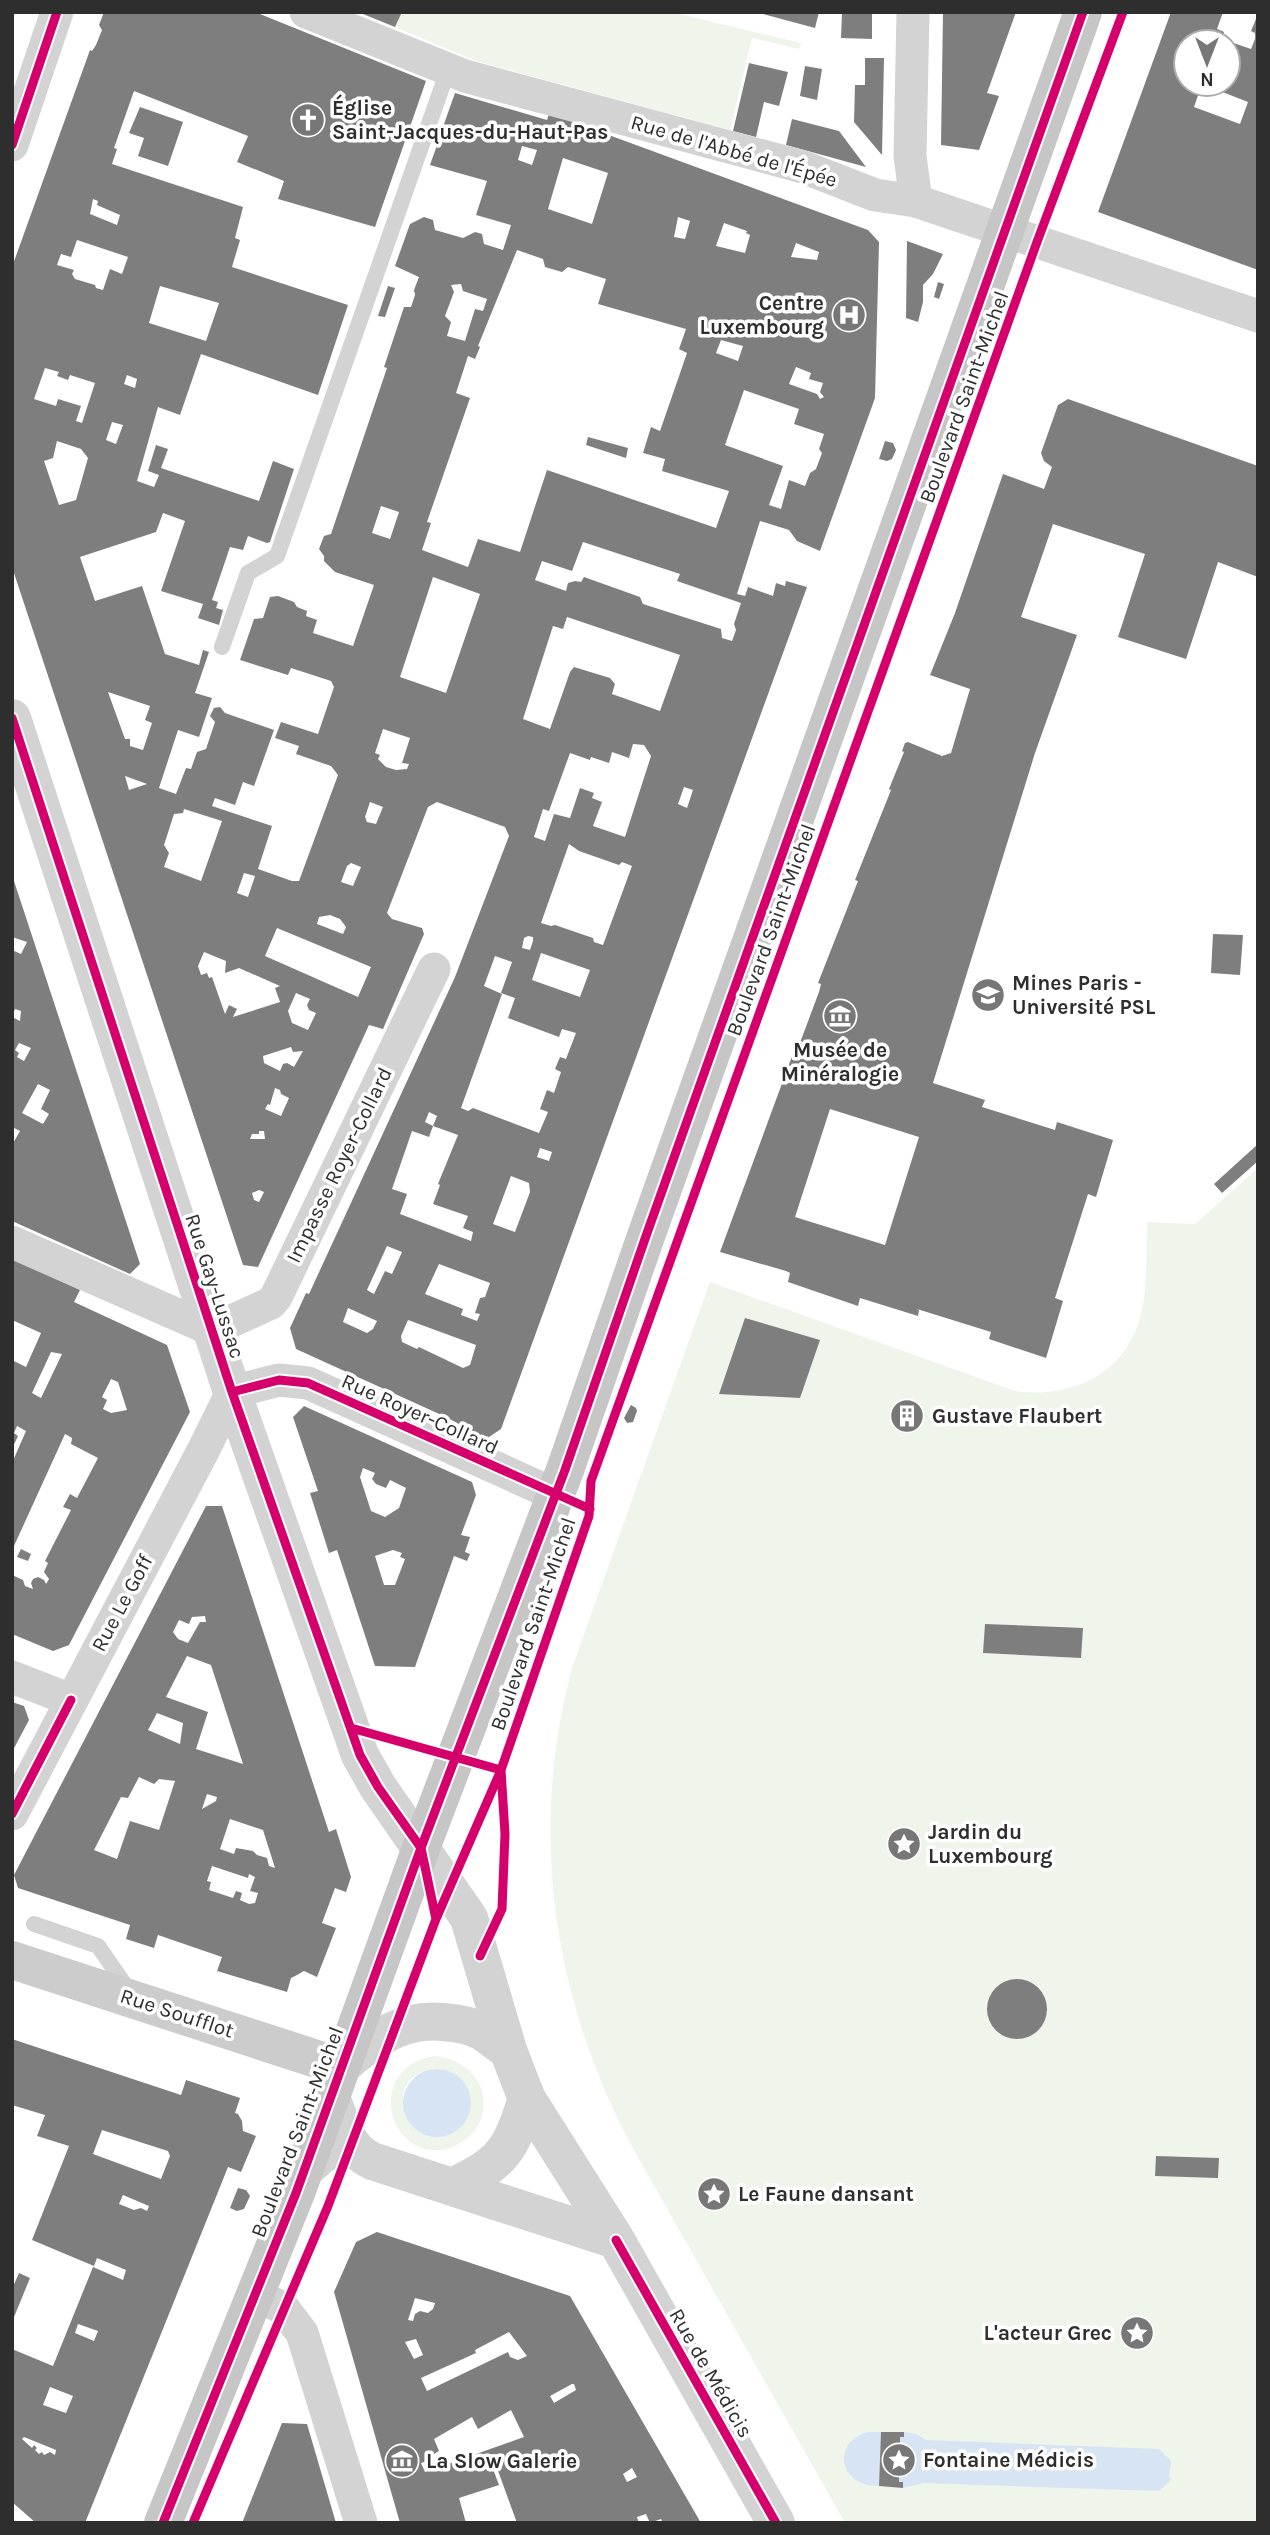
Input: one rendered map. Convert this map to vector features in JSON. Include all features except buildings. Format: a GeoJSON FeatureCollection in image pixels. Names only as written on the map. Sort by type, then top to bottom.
{"type":"FeatureCollection","features":[{"type":"Feature","properties":{"kind":"main road","name":"Boulevard Saint-Michel"},"geometry":{"type":"LineString","coordinates":[[163,2523],[253,2294],[296,2193],[421,1848],[556,1495],[1083,12]]}},
{"type":"Feature","properties":{"kind":"main road","name":"Rue Soufflot"},"geometry":{"type":"LineString","coordinates":[[12,1960],[135,2000],[336,2082]]}},
{"type":"Feature","properties":{"kind":"street"},"geometry":{"type":"LineString","coordinates":[[12,145],[57,12]]}},
{"type":"Feature","properties":{"kind":"street","name":"Rue de l'Abbé de l'Épée"},"geometry":{"type":"LineString","coordinates":[[306,12],[448,70],[803,167],[875,195],[916,201],[1258,316]]}},
{"type":"Feature","properties":{"kind":"street"},"geometry":{"type":"LineString","coordinates":[[913,12],[910,156],[916,201]]}},
{"type":"Feature","properties":{"kind":"street","name":"Rue Gay-Lussac"},"geometry":{"type":"LineString","coordinates":[[12,718],[232,1392],[360,1755],[378,1787],[469,1918],[508,2050]]}},
{"type":"Feature","properties":{"kind":"street","name":"Impasse Royer-Collard"},"geometry":{"type":"LineString","coordinates":[[212,1330],[271,1303],[276,1297],[434,969]]}},
{"type":"Feature","properties":{"kind":"street"},"geometry":{"type":"LineString","coordinates":[[12,1242],[212,1330]]}},
{"type":"Feature","properties":{"kind":"street","name":"Rue Royer-Collard"},"geometry":{"type":"LineString","coordinates":[[232,1392],[279,1380],[308,1383],[556,1495]]}},
{"type":"Feature","properties":{"kind":"street","name":"Rue Le Goff"},"geometry":{"type":"LineString","coordinates":[[12,1814],[232,1392]]}},
{"type":"Feature","properties":{"kind":"street"},"geometry":{"type":"LineString","coordinates":[[12,1677],[71,1700]]}},
{"type":"Feature","properties":{"kind":"street"},"geometry":{"type":"LineString","coordinates":[[453,2187],[493,2165],[508,2149],[527,2099],[508,2050],[479,2030],[454,2023],[429,2021],[395,2028],[380,2036],[336,2082],[350,2145],[360,2155],[372,2161],[616,2240]]}},
{"type":"Feature","properties":{"kind":"street","name":"Rue de Médicis"},"geometry":{"type":"LineString","coordinates":[[527,2099],[616,2240],[776,2523]]}},
{"type":"Feature","properties":{"kind":"street"},"geometry":{"type":"LineString","coordinates":[[253,2294],[283,2308],[302,2333],[361,2523]]}},
{"type":"Feature","properties":{"kind":"lane"},"geometry":{"type":"LineString","coordinates":[[222,647],[248,573],[277,556],[448,70]]}},
{"type":"Feature","properties":{"kind":"lane"},"geometry":{"type":"LineString","coordinates":[[34,1924],[99,1946],[135,2000]]}},
{"type":"Feature","properties":{"kind":"lane","name":"Boulevard Saint-Michel"},"geometry":{"type":"LineString","coordinates":[[296,2193],[350,2145]]}},
{"type":"Feature","properties":{"kind":"shaded area"},"geometry":{"type":"Polygon","coordinates":[[[402,12],[671,12],[801,43],[799,49],[752,38],[730,130],[476,61],[395,27],[402,12]]]}},
{"type":"Feature","properties":{"kind":"shaded area","name":"Jardin du Luxembourg"},"geometry":{"type":"Polygon","coordinates":[[[1258,1168],[1256,2523],[845,2523],[630,2143],[603,2086],[582,2028],[566,1969],[555,1909],[551,1849],[552,1788],[559,1726],[573,1665],[710,1282],[1015,1391],[1056,1391],[1094,1378],[1110,1367],[1134,1335],[1145,1292],[1147,1222],[1195,1224],[1258,1168]]]}},
{"type":"Feature","properties":{"kind":"shaded area"},"geometry":{"type":"Polygon","coordinates":[[[434,2056],[446,2058],[466,2068],[480,2085],[484,2107],[481,2119],[472,2133],[460,2143],[450,2148],[429,2150],[412,2143],[399,2130],[392,2113],[391,2095],[398,2078],[412,2064],[434,2056]],[[436,2069],[420,2073],[408,2082],[403,2094],[404,2108],[409,2120],[418,2130],[431,2136],[446,2135],[462,2126],[469,2092],[464,2082],[456,2075],[436,2069]]]}},
{"type":"Feature","properties":{"kind":"water"},"geometry":{"type":"Polygon","coordinates":[[[444,2069],[465,2084],[471,2096],[469,2116],[461,2127],[444,2137],[430,2137],[413,2127],[405,2116],[403,2096],[413,2079],[424,2071],[444,2069]]]}},
{"type":"Feature","properties":{"kind":"water"},"geometry":{"type":"Polygon","coordinates":[[[868,2432],[881,2432],[879,2486],[855,2479],[844,2463],[844,2453],[848,2445],[856,2437],[868,2432]]]}},
{"type":"Feature","properties":{"kind":"water"},"geometry":{"type":"Polygon","coordinates":[[[904,2432],[916,2434],[926,2440],[1159,2449],[1171,2461],[1171,2480],[1159,2491],[923,2483],[903,2488],[903,2482],[899,2482],[899,2473],[903,2473],[903,2469],[899,2468],[899,2451],[904,2451],[904,2447],[900,2446],[900,2437],[904,2437],[904,2432]]]}},
{"type":"Feature","properties":{"kind":"cycle path"},"geometry":{"type":"LineString","coordinates":[[12,145],[57,12]]}},
{"type":"Feature","properties":{"kind":"cycle path"},"geometry":{"type":"LineString","coordinates":[[163,2523],[296,2193],[421,1848],[565,1470],[1083,12]]}},
{"type":"Feature","properties":{"kind":"cycle path"},"geometry":{"type":"LineString","coordinates":[[193,2523],[328,2206],[436,1919],[501,1770],[589,1516],[591,1481],[1037,242],[1123,12]]}},
{"type":"Feature","properties":{"kind":"cycle path"},"geometry":{"type":"LineString","coordinates":[[12,718],[232,1392],[360,1755],[378,1787],[421,1848],[436,1919]]}},
{"type":"Feature","properties":{"kind":"cycle path"},"geometry":{"type":"LineString","coordinates":[[232,1392],[279,1380],[308,1383],[590,1509]]}},
{"type":"Feature","properties":{"kind":"cycle path"},"geometry":{"type":"LineString","coordinates":[[12,1814],[71,1700]]}},
{"type":"Feature","properties":{"kind":"cycle path"},"geometry":{"type":"LineString","coordinates":[[351,1728],[501,1770],[505,1834],[502,1909],[480,1956]]}},
{"type":"Feature","properties":{"kind":"cycle path"},"geometry":{"type":"LineString","coordinates":[[616,2240],[776,2523]]}},
{"type":"Feature","properties":{"kind":"place","name":"Église Saint-Jacques-du-Haut-Pas"},"geometry":{"type":"Point","coordinates":[308,120]}},
{"type":"Feature","properties":{"kind":"place","name":"Centre Luxembourg"},"geometry":{"type":"Point","coordinates":[849,315]}},
{"type":"Feature","properties":{"kind":"place","name":"Mines Paris - Université PSL"},"geometry":{"type":"Point","coordinates":[988,995]}},
{"type":"Feature","properties":{"kind":"place","name":"Musée de Minéralogie"},"geometry":{"type":"Point","coordinates":[840,1016]}},
{"type":"Feature","properties":{"kind":"place","name":"Gustave Flaubert"},"geometry":{"type":"Point","coordinates":[907,1416]}},
{"type":"Feature","properties":{"kind":"place","name":"Jardin du Luxembourg"},"geometry":{"type":"Point","coordinates":[904,1844]}},
{"type":"Feature","properties":{"kind":"place","name":"Le Faune dansant"},"geometry":{"type":"Point","coordinates":[714,2194]}},
{"type":"Feature","properties":{"kind":"place","name":"L'acteur Grec"},"geometry":{"type":"Point","coordinates":[1137,2333]}},
{"type":"Feature","properties":{"kind":"place","name":"Fontaine Médicis"},"geometry":{"type":"Point","coordinates":[899,2460]}},
{"type":"Feature","properties":{"kind":"place","name":"La Slow Galerie"},"geometry":{"type":"Point","coordinates":[402,2461]}}]}
